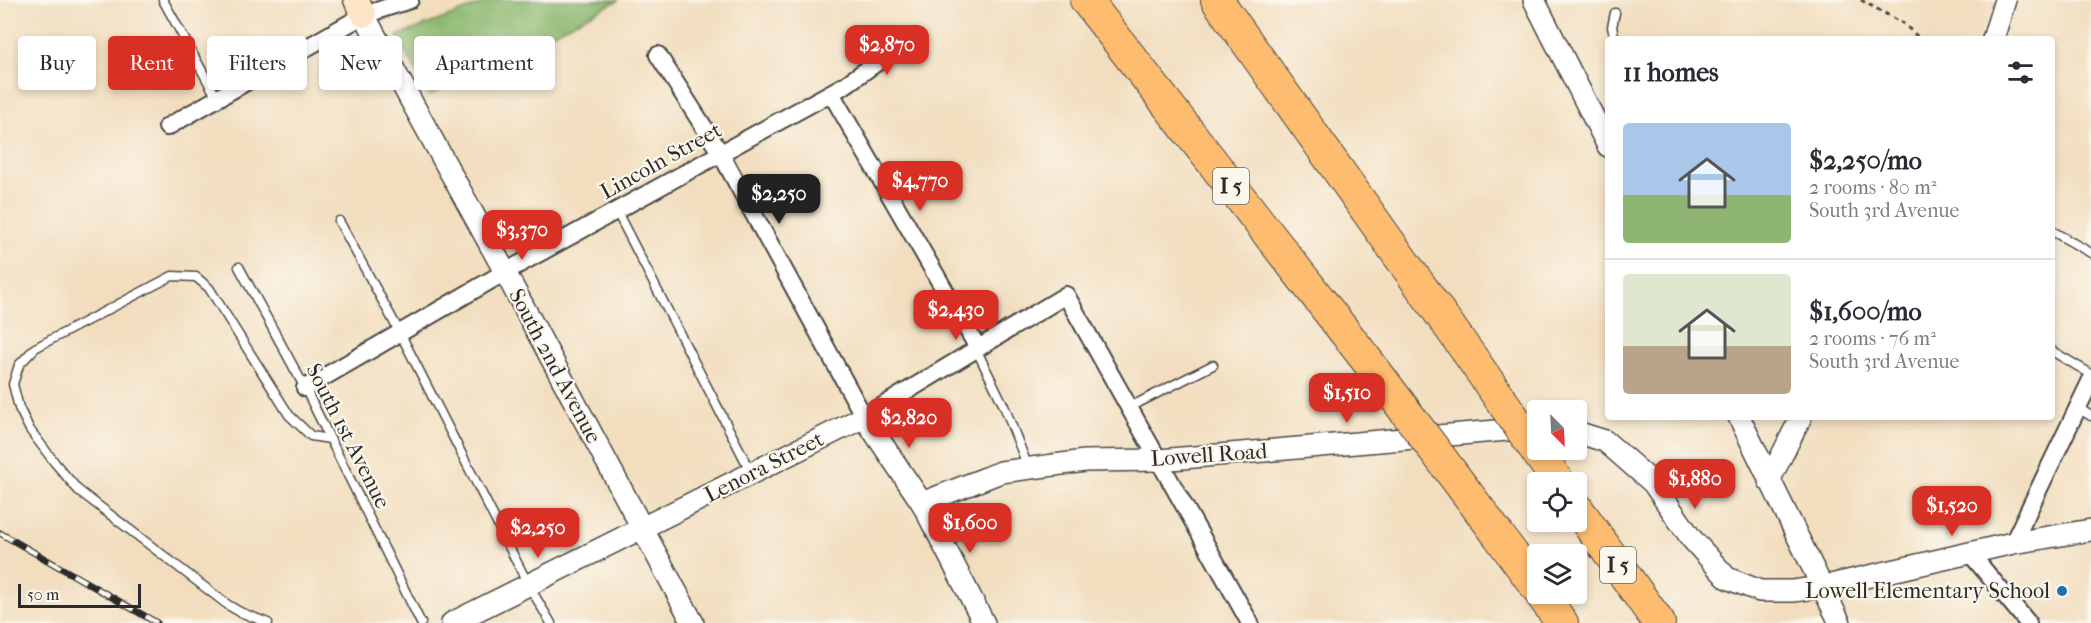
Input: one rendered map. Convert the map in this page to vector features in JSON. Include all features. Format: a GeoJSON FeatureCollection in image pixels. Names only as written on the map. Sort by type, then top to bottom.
{"type":"FeatureCollection","features":[{"type":"Feature","properties":{"kind":"highway","name":"I 5"},"geometry":{"type":"LineString","coordinates":[[1086,0],[1376,372],[1527,574]]}},
{"type":"Feature","properties":{"kind":"highway"},"geometry":{"type":"LineString","coordinates":[[1217,0],[1551,472]]}},
{"type":"Feature","properties":{"kind":"highway","name":"I 5"},"geometry":{"type":"LineString","coordinates":[[1587,522],[1659,623]]}},
{"type":"Feature","properties":{"kind":"highway"},"geometry":{"type":"LineString","coordinates":[[1548,604],[1562,623]]}},
{"type":"Feature","properties":{"kind":"street"},"geometry":{"type":"LineString","coordinates":[[167,127],[360,7],[410,0]]}},
{"type":"Feature","properties":{"kind":"street"},"geometry":{"type":"LineString","coordinates":[[1534,0],[1605,135]]}},
{"type":"Feature","properties":{"kind":"street"},"geometry":{"type":"LineString","coordinates":[[1994,36],[2005,0]]}},
{"type":"Feature","properties":{"kind":"street","name":"South 2nd Avenue"},"geometry":{"type":"LineString","coordinates":[[360,7],[693,623]]}},
{"type":"Feature","properties":{"kind":"street","name":"Lincoln Street"},"geometry":{"type":"LineString","coordinates":[[305,388],[505,272],[831,93],[910,39]]}},
{"type":"Feature","properties":{"kind":"street"},"geometry":{"type":"LineString","coordinates":[[658,55],[721,154],[864,417],[922,503],[984,623]]}},
{"type":"Feature","properties":{"kind":"street"},"geometry":{"type":"LineString","coordinates":[[831,93],[977,349]]}},
{"type":"Feature","properties":{"kind":"street","name":"Lenora Street"},"geometry":{"type":"LineString","coordinates":[[452,623],[864,417],[1066,295],[1130,407]]}},
{"type":"Feature","properties":{"kind":"street"},"geometry":{"type":"LineString","coordinates":[[2013,543],[2084,412],[2091,380]]}},
{"type":"Feature","properties":{"kind":"street"},"geometry":{"type":"LineString","coordinates":[[1130,407],[1250,623]]}},
{"type":"Feature","properties":{"kind":"street"},"geometry":{"type":"LineString","coordinates":[[1740,420],[1840,623]]}},
{"type":"Feature","properties":{"kind":"street"},"geometry":{"type":"LineString","coordinates":[[1770,480],[1800,420]]}},
{"type":"Feature","properties":{"kind":"street","name":"Lowell Road"},"geometry":{"type":"LineString","coordinates":[[922,503],[1001,472],[1085,461],[1159,460],[1527,429]]}},
{"type":"Feature","properties":{"kind":"street"},"geometry":{"type":"LineString","coordinates":[[1587,435],[1605,441],[1653,483],[1691,538],[1727,578],[1760,591],[1793,591],[1822,587],[2013,543],[2091,530]]}},
{"type":"Feature","properties":{"kind":"street"},"geometry":{"type":"LineString","coordinates":[[1970,554],[2028,623]]}},
{"type":"Feature","properties":{"kind":"lane"},"geometry":{"type":"LineString","coordinates":[[163,0],[217,98]]}},
{"type":"Feature","properties":{"kind":"lane"},"geometry":{"type":"LineString","coordinates":[[1614,36],[1612,27],[1615,13]]}},
{"type":"Feature","properties":{"kind":"lane"},"geometry":{"type":"LineString","coordinates":[[617,212],[752,473]]}},
{"type":"Feature","properties":{"kind":"lane"},"geometry":{"type":"LineString","coordinates":[[339,221],[400,333],[529,586],[551,623]]}},
{"type":"Feature","properties":{"kind":"lane"},"geometry":{"type":"LineString","coordinates":[[2055,233],[2091,253]]}},
{"type":"Feature","properties":{"kind":"lane","name":"South 1st Avenue"},"geometry":{"type":"LineString","coordinates":[[239,267],[305,388],[421,623]]}},
{"type":"Feature","properties":{"kind":"lane"},"geometry":{"type":"LineString","coordinates":[[268,623],[240,612],[228,604],[78,490],[30,430],[19,408],[13,384],[19,365],[35,348],[172,276],[196,277],[209,288],[289,415],[311,436],[330,439]]}},
{"type":"Feature","properties":{"kind":"lane"},"geometry":{"type":"LineString","coordinates":[[977,349],[1004,406],[1029,468]]}},
{"type":"Feature","properties":{"kind":"lane"},"geometry":{"type":"LineString","coordinates":[[2055,353],[2091,374]]}},
{"type":"Feature","properties":{"kind":"lane"},"geometry":{"type":"LineString","coordinates":[[1130,407],[1213,365]]}},
{"type":"Feature","properties":{"kind":"path"},"geometry":{"type":"LineString","coordinates":[[1861,0],[1904,24],[1917,36]]}},
{"type":"Feature","properties":{"kind":"green space"},"geometry":{"type":"Polygon","coordinates":[[[492,0],[619,0],[548,36],[414,36],[414,68],[402,45],[402,36],[397,36],[492,0]]]}},
{"type":"Feature","properties":{"kind":"green space"},"geometry":{"type":"Polygon","coordinates":[[[426,90],[441,90],[429,96],[426,90]]]}},
{"type":"Feature","properties":{"kind":"railway"},"geometry":{"type":"LineString","coordinates":[[0,533],[157,623]]}},
{"type":"Feature","properties":{"kind":"place","name":"Lowell Elementary School"},"geometry":{"type":"Point","coordinates":[2062,591]}}]}
